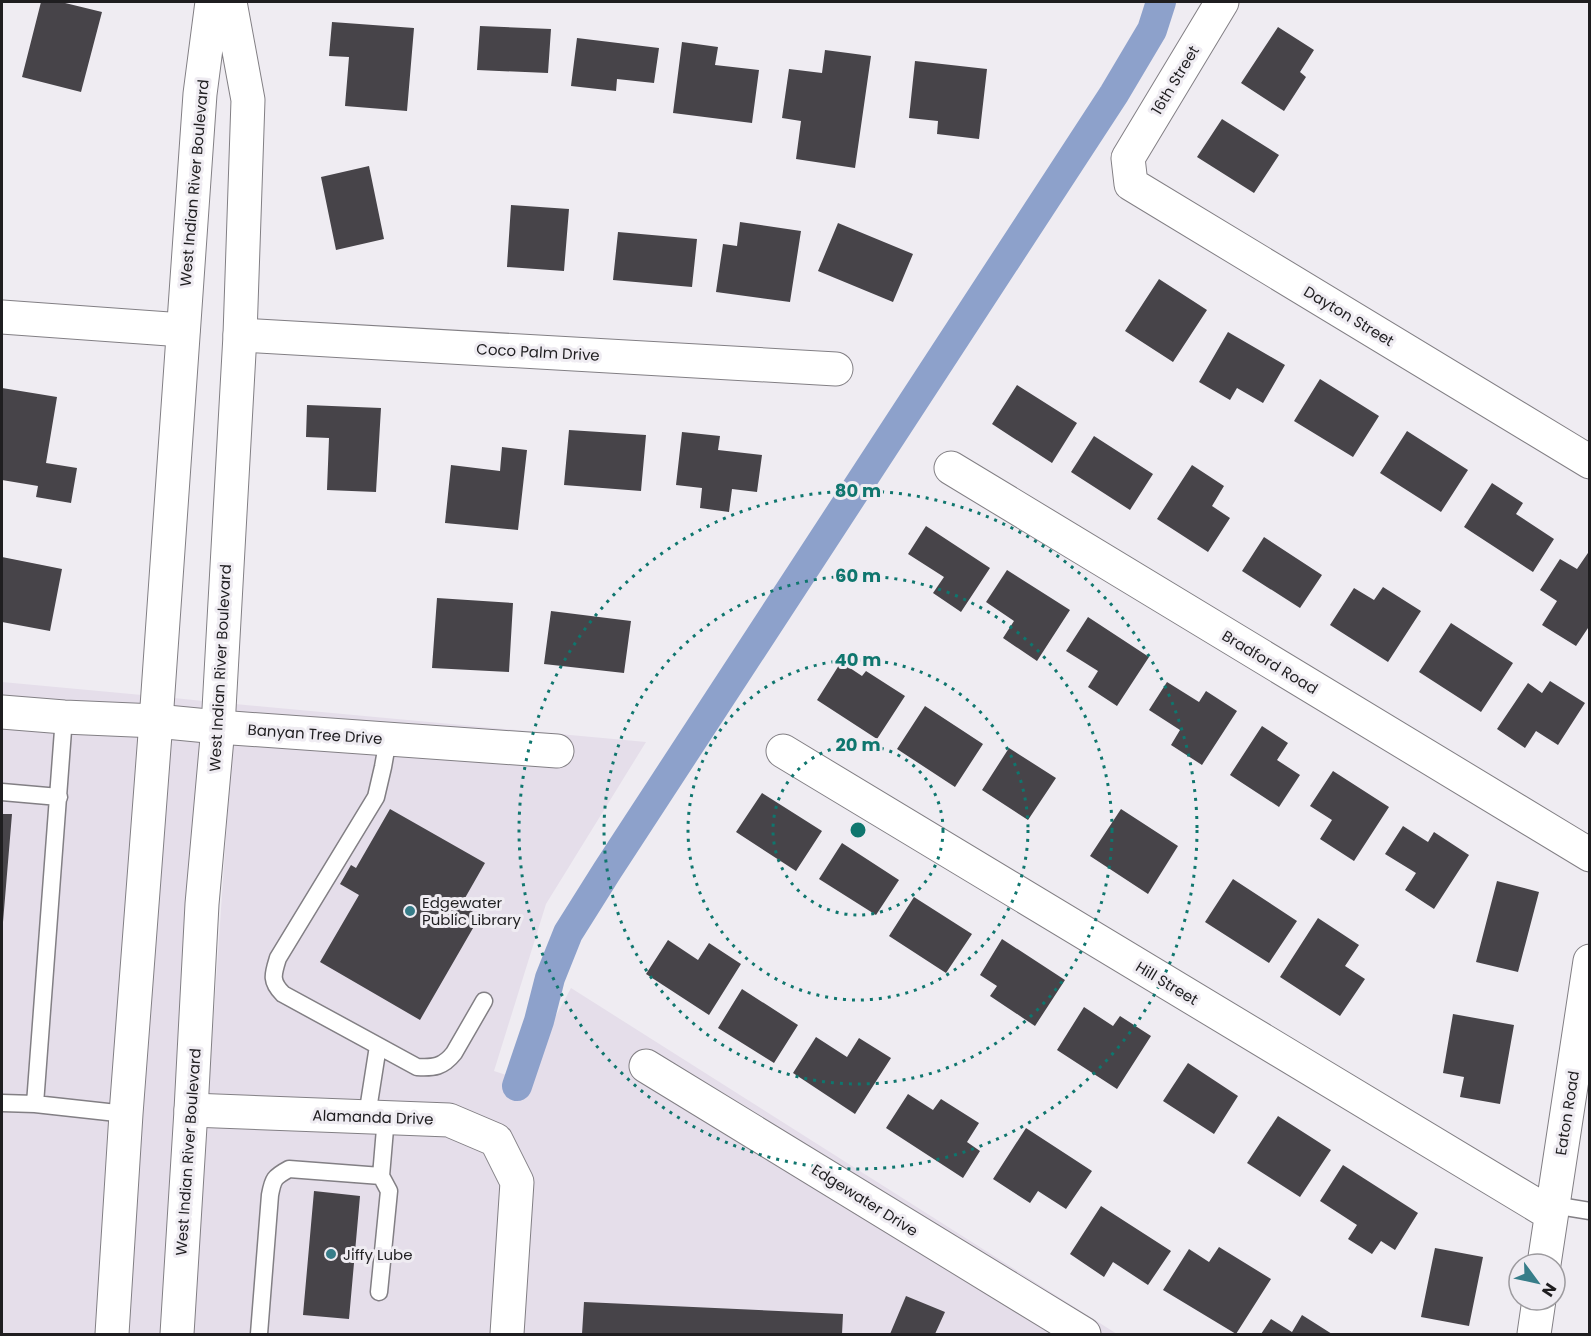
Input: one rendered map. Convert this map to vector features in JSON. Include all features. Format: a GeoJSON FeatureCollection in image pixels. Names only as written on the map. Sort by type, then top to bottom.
{"type":"FeatureCollection","features":[{"type":"Feature","properties":{"kind":"street","name":"West Indian River Boulevard"},"geometry":{"type":"LineString","coordinates":[[112,1335],[200,94],[212,2]]}},
{"type":"Feature","properties":{"kind":"street","name":"West Indian River Boulevard"},"geometry":{"type":"LineString","coordinates":[[177,1335],[202,904],[218,727],[240,335],[248,100],[230,2]]}},
{"type":"Feature","properties":{"kind":"street","name":"16th Street"},"geometry":{"type":"LineString","coordinates":[[1128,158],[1222,2]]}},
{"type":"Feature","properties":{"kind":"street","name":"Dayton Street"},"geometry":{"type":"LineString","coordinates":[[1128,158],[1131,184],[1590,462]]}},
{"type":"Feature","properties":{"kind":"street"},"geometry":{"type":"LineString","coordinates":[[2,317],[183,330]]}},
{"type":"Feature","properties":{"kind":"street","name":"Coco Palm Drive"},"geometry":{"type":"LineString","coordinates":[[240,335],[836,369]]}},
{"type":"Feature","properties":{"kind":"street","name":"Bradford Road"},"geometry":{"type":"LineString","coordinates":[[951,468],[1590,855]]}},
{"type":"Feature","properties":{"kind":"street","name":"Banyan Tree Drive"},"geometry":{"type":"LineString","coordinates":[[2,712],[156,721],[557,751]]}},
{"type":"Feature","properties":{"kind":"street","name":"Hill Street"},"geometry":{"type":"LineString","coordinates":[[783,751],[1552,1210]]}},
{"type":"Feature","properties":{"kind":"street","name":"Eaton Road"},"geometry":{"type":"LineString","coordinates":[[1546,1252],[1590,961]]}},
{"type":"Feature","properties":{"kind":"street","name":"Edgewater Drive"},"geometry":{"type":"LineString","coordinates":[[646,1066],[1084,1335]]}},
{"type":"Feature","properties":{"kind":"street","name":"Alamanda Drive"},"geometry":{"type":"LineString","coordinates":[[191,1110],[449,1120],[496,1140],[517,1182],[507,1335]]}},
{"type":"Feature","properties":{"kind":"street"},"geometry":{"type":"LineString","coordinates":[[1534,1335],[1537,1312]]}},
{"type":"Feature","properties":{"kind":"lane"},"geometry":{"type":"LineString","coordinates":[[35,1104],[64,717]]}},
{"type":"Feature","properties":{"kind":"lane"},"geometry":{"type":"LineString","coordinates":[[388,739],[376,797],[278,958],[273,975],[275,986],[283,994],[417,1067],[435,1068],[448,1061],[484,1001]]}},
{"type":"Feature","properties":{"kind":"lane"},"geometry":{"type":"LineString","coordinates":[[2,792],[59,797]]}},
{"type":"Feature","properties":{"kind":"lane"},"geometry":{"type":"LineString","coordinates":[[378,1046],[376,1117],[381,1176],[389,1191],[379,1292]]}},
{"type":"Feature","properties":{"kind":"lane"},"geometry":{"type":"LineString","coordinates":[[2,1103],[35,1104],[126,1114]]}},
{"type":"Feature","properties":{"kind":"lane"},"geometry":{"type":"LineString","coordinates":[[258,1335],[273,1181],[289,1169],[381,1176]]}},
{"type":"Feature","properties":{"kind":"lane"},"geometry":{"type":"LineString","coordinates":[[1552,1210],[1590,1211]]}},
{"type":"Feature","properties":{"kind":"shaded area"},"geometry":{"type":"Polygon","coordinates":[[[2,682],[142,695],[96,1334],[2,1334],[2,682]]]}},
{"type":"Feature","properties":{"kind":"shaded area"},"geometry":{"type":"Polygon","coordinates":[[[174,698],[203,701],[160,1334],[128,1334],[142,1116],[174,698]]]}},
{"type":"Feature","properties":{"kind":"shaded area"},"geometry":{"type":"Polygon","coordinates":[[[235,704],[646,742],[546,904],[494,1071],[521,1080],[571,988],[1117,1334],[192,1334],[235,704]]]}},
{"type":"Feature","properties":{"kind":"building"},"geometry":{"type":"Polygon","coordinates":[[[41,2],[61,2],[102,12],[81,92],[22,77],[41,2]]]}},
{"type":"Feature","properties":{"kind":"building"},"geometry":{"type":"Polygon","coordinates":[[[332,22],[414,28],[407,111],[345,106],[349,57],[329,56],[332,22]]]}},
{"type":"Feature","properties":{"kind":"building"},"geometry":{"type":"Polygon","coordinates":[[[480,26],[551,29],[548,73],[477,70],[480,26]]]}},
{"type":"Feature","properties":{"kind":"building"},"geometry":{"type":"Polygon","coordinates":[[[1278,27],[1314,50],[1300,72],[1306,77],[1284,111],[1241,83],[1278,27]]]}},
{"type":"Feature","properties":{"kind":"building"},"geometry":{"type":"Polygon","coordinates":[[[577,38],[659,48],[654,83],[617,79],[616,91],[571,86],[577,38]]]}},
{"type":"Feature","properties":{"kind":"building"},"geometry":{"type":"Polygon","coordinates":[[[682,42],[718,47],[715,65],[759,70],[752,123],[673,113],[682,42]]]}},
{"type":"Feature","properties":{"kind":"building"},"geometry":{"type":"Polygon","coordinates":[[[825,50],[871,56],[855,168],[796,159],[801,121],[782,118],[789,69],[822,73],[825,50]]]}},
{"type":"Feature","properties":{"kind":"building"},"geometry":{"type":"Polygon","coordinates":[[[915,61],[987,69],[979,139],[937,134],[938,121],[909,118],[915,61]]]}},
{"type":"Feature","properties":{"kind":"building"},"geometry":{"type":"Polygon","coordinates":[[[1222,119],[1279,155],[1254,193],[1197,157],[1222,119]]]}},
{"type":"Feature","properties":{"kind":"building"},"geometry":{"type":"Polygon","coordinates":[[[369,166],[384,239],[336,250],[321,177],[369,166]]]}},
{"type":"Feature","properties":{"kind":"building"},"geometry":{"type":"Polygon","coordinates":[[[511,205],[569,209],[564,271],[507,267],[511,205]]]}},
{"type":"Feature","properties":{"kind":"building"},"geometry":{"type":"Polygon","coordinates":[[[740,222],[801,231],[790,302],[716,292],[723,244],[737,246],[740,222]]]}},
{"type":"Feature","properties":{"kind":"building"},"geometry":{"type":"Polygon","coordinates":[[[838,223],[913,254],[893,302],[818,271],[838,223]]]}},
{"type":"Feature","properties":{"kind":"building"},"geometry":{"type":"Polygon","coordinates":[[[618,232],[697,239],[692,287],[613,280],[618,232]]]}},
{"type":"Feature","properties":{"kind":"building"},"geometry":{"type":"Polygon","coordinates":[[[1159,279],[1207,310],[1173,362],[1125,331],[1159,279]]]}},
{"type":"Feature","properties":{"kind":"building"},"geometry":{"type":"Polygon","coordinates":[[[1228,332],[1285,365],[1263,403],[1237,388],[1230,400],[1199,382],[1228,332]]]}},
{"type":"Feature","properties":{"kind":"building"},"geometry":{"type":"Polygon","coordinates":[[[1320,379],[1379,416],[1353,457],[1294,421],[1320,379]]]}},
{"type":"Feature","properties":{"kind":"building"},"geometry":{"type":"Polygon","coordinates":[[[1017,385],[1077,423],[1052,463],[992,424],[1017,385]]]}},
{"type":"Feature","properties":{"kind":"building"},"geometry":{"type":"Polygon","coordinates":[[[2,388],[57,397],[46,463],[77,468],[71,503],[36,497],[38,486],[2,480],[2,388]]]}},
{"type":"Feature","properties":{"kind":"building"},"geometry":{"type":"Polygon","coordinates":[[[307,405],[381,408],[376,492],[327,490],[329,438],[306,437],[307,405]]]}},
{"type":"Feature","properties":{"kind":"building"},"geometry":{"type":"Polygon","coordinates":[[[569,430],[646,435],[641,491],[564,485],[569,430]]]}},
{"type":"Feature","properties":{"kind":"building"},"geometry":{"type":"Polygon","coordinates":[[[1407,431],[1468,470],[1441,512],[1380,473],[1407,431]]]}},
{"type":"Feature","properties":{"kind":"building"},"geometry":{"type":"Polygon","coordinates":[[[682,432],[720,436],[718,450],[762,455],[757,492],[732,489],[729,512],[700,508],[702,488],[676,485],[682,432]]]}},
{"type":"Feature","properties":{"kind":"building"},"geometry":{"type":"Polygon","coordinates":[[[1094,436],[1153,474],[1130,510],[1071,472],[1094,436]]]}},
{"type":"Feature","properties":{"kind":"building"},"geometry":{"type":"Polygon","coordinates":[[[502,447],[527,450],[518,530],[445,523],[451,465],[500,471],[502,447]]]}},
{"type":"Feature","properties":{"kind":"building"},"geometry":{"type":"Polygon","coordinates":[[[1192,465],[1224,486],[1212,506],[1230,518],[1208,552],[1157,519],[1192,465]]]}},
{"type":"Feature","properties":{"kind":"building"},"geometry":{"type":"Polygon","coordinates":[[[1492,483],[1523,503],[1516,514],[1554,539],[1533,572],[1464,527],[1492,483]]]}},
{"type":"Feature","properties":{"kind":"building"},"geometry":{"type":"Polygon","coordinates":[[[926,526],[990,568],[961,612],[933,593],[944,577],[908,554],[926,526]]]}},
{"type":"Feature","properties":{"kind":"building"},"geometry":{"type":"Polygon","coordinates":[[[1264,537],[1322,575],[1300,608],[1242,571],[1264,537]]]}},
{"type":"Feature","properties":{"kind":"building"},"geometry":{"type":"Polygon","coordinates":[[[1590,550],[1590,625],[1576,646],[1542,625],[1557,601],[1540,590],[1560,559],[1577,569],[1590,550]]]}},
{"type":"Feature","properties":{"kind":"building"},"geometry":{"type":"Polygon","coordinates":[[[2,557],[62,569],[50,631],[2,622],[2,557]]]}},
{"type":"Feature","properties":{"kind":"building"},"geometry":{"type":"Polygon","coordinates":[[[1007,570],[1070,610],[1037,661],[1003,638],[1014,621],[986,602],[1007,570]]]}},
{"type":"Feature","properties":{"kind":"building"},"geometry":{"type":"Polygon","coordinates":[[[1383,587],[1421,611],[1388,662],[1330,625],[1354,588],[1374,600],[1383,587]]]}},
{"type":"Feature","properties":{"kind":"building"},"geometry":{"type":"Polygon","coordinates":[[[437,598],[513,603],[509,672],[432,668],[437,598]]]}},
{"type":"Feature","properties":{"kind":"building"},"geometry":{"type":"Polygon","coordinates":[[[551,611],[631,621],[624,673],[544,664],[551,611]]]}},
{"type":"Feature","properties":{"kind":"building"},"geometry":{"type":"Polygon","coordinates":[[[1088,617],[1149,657],[1117,706],[1088,687],[1098,671],[1066,651],[1088,617]]]}},
{"type":"Feature","properties":{"kind":"building"},"geometry":{"type":"Polygon","coordinates":[[[1451,623],[1513,663],[1481,712],[1419,672],[1451,623]]]}},
{"type":"Feature","properties":{"kind":"building"},"geometry":{"type":"Polygon","coordinates":[[[841,662],[862,676],[866,671],[905,696],[877,739],[817,700],[841,662]]]}},
{"type":"Feature","properties":{"kind":"building"},"geometry":{"type":"Polygon","coordinates":[[[1550,681],[1585,703],[1558,745],[1536,731],[1525,748],[1497,729],[1528,683],[1542,693],[1550,681]]]}},
{"type":"Feature","properties":{"kind":"building"},"geometry":{"type":"Polygon","coordinates":[[[1167,682],[1199,702],[1206,691],[1237,711],[1202,765],[1171,745],[1180,730],[1149,710],[1167,682]]]}},
{"type":"Feature","properties":{"kind":"building"},"geometry":{"type":"Polygon","coordinates":[[[925,706],[983,744],[955,787],[897,749],[925,706]]]}},
{"type":"Feature","properties":{"kind":"building"},"geometry":{"type":"Polygon","coordinates":[[[1262,726],[1288,743],[1277,760],[1300,775],[1279,807],[1230,775],[1262,726]]]}},
{"type":"Feature","properties":{"kind":"building"},"geometry":{"type":"Polygon","coordinates":[[[1009,748],[1056,778],[1028,820],[982,790],[1009,748]]]}},
{"type":"Feature","properties":{"kind":"building"},"geometry":{"type":"Polygon","coordinates":[[[1333,771],[1389,807],[1354,861],[1320,839],[1332,820],[1310,806],[1333,771]]]}},
{"type":"Feature","properties":{"kind":"building"},"geometry":{"type":"Polygon","coordinates":[[[762,793],[822,831],[796,871],[736,832],[762,793]]]}},
{"type":"Feature","properties":{"kind":"building","name":"Edgewater Public Library"},"geometry":{"type":"Polygon","coordinates":[[[390,809],[485,863],[461,905],[480,916],[420,1020],[320,962],[359,895],[340,884],[351,865],[356,868],[390,809]]]}},
{"type":"Feature","properties":{"kind":"building"},"geometry":{"type":"Polygon","coordinates":[[[1121,809],[1178,846],[1148,894],[1090,856],[1121,809]]]}},
{"type":"Feature","properties":{"kind":"building"},"geometry":{"type":"Polygon","coordinates":[[[2,814],[12,814],[3,922],[2,922],[2,814]]]}},
{"type":"Feature","properties":{"kind":"building"},"geometry":{"type":"Polygon","coordinates":[[[1403,826],[1428,842],[1434,832],[1469,855],[1434,909],[1405,890],[1416,873],[1385,854],[1403,826]]]}},
{"type":"Feature","properties":{"kind":"building"},"geometry":{"type":"Polygon","coordinates":[[[842,843],[899,880],[876,915],[819,879],[842,843]]]}},
{"type":"Feature","properties":{"kind":"building"},"geometry":{"type":"Polygon","coordinates":[[[1233,879],[1297,921],[1269,963],[1205,922],[1233,879]]]}},
{"type":"Feature","properties":{"kind":"building"},"geometry":{"type":"Polygon","coordinates":[[[1497,881],[1539,892],[1518,972],[1476,962],[1497,881]]]}},
{"type":"Feature","properties":{"kind":"building"},"geometry":{"type":"Polygon","coordinates":[[[914,897],[972,934],[946,973],[889,936],[914,897]]]}},
{"type":"Feature","properties":{"kind":"building"},"geometry":{"type":"Polygon","coordinates":[[[1318,918],[1359,945],[1345,966],[1365,979],[1340,1016],[1280,977],[1318,918]]]}},
{"type":"Feature","properties":{"kind":"building"},"geometry":{"type":"Polygon","coordinates":[[[1002,939],[1065,980],[1035,1026],[990,996],[997,986],[980,975],[1002,939]]]}},
{"type":"Feature","properties":{"kind":"building"},"geometry":{"type":"Polygon","coordinates":[[[668,940],[698,960],[709,943],[741,964],[709,1015],[646,974],[668,940]]]}},
{"type":"Feature","properties":{"kind":"building"},"geometry":{"type":"Polygon","coordinates":[[[742,989],[798,1025],[774,1063],[718,1028],[742,989]]]}},
{"type":"Feature","properties":{"kind":"building"},"geometry":{"type":"Polygon","coordinates":[[[1084,1007],[1113,1026],[1120,1016],[1151,1036],[1117,1089],[1057,1050],[1084,1007]]]}},
{"type":"Feature","properties":{"kind":"building"},"geometry":{"type":"Polygon","coordinates":[[[1453,1014],[1514,1025],[1500,1104],[1460,1097],[1464,1077],[1443,1073],[1453,1014]]]}},
{"type":"Feature","properties":{"kind":"building"},"geometry":{"type":"Polygon","coordinates":[[[816,1037],[847,1057],[859,1038],[891,1058],[855,1114],[793,1073],[816,1037]]]}},
{"type":"Feature","properties":{"kind":"building"},"geometry":{"type":"Polygon","coordinates":[[[1188,1063],[1238,1096],[1214,1134],[1163,1101],[1188,1063]]]}},
{"type":"Feature","properties":{"kind":"building"},"geometry":{"type":"Polygon","coordinates":[[[908,1094],[933,1110],[941,1099],[979,1123],[967,1142],[980,1151],[963,1178],[886,1128],[908,1094]]]}},
{"type":"Feature","properties":{"kind":"building"},"geometry":{"type":"Polygon","coordinates":[[[1278,1116],[1331,1150],[1300,1197],[1247,1163],[1278,1116]]]}},
{"type":"Feature","properties":{"kind":"building"},"geometry":{"type":"Polygon","coordinates":[[[1026,1128],[1092,1171],[1066,1209],[1038,1191],[1030,1203],[993,1179],[1026,1128]]]}},
{"type":"Feature","properties":{"kind":"building"},"geometry":{"type":"Polygon","coordinates":[[[1343,1165],[1418,1213],[1395,1250],[1381,1241],[1372,1254],[1348,1239],[1357,1225],[1320,1201],[1343,1165]]]}},
{"type":"Feature","properties":{"kind":"building"},"geometry":{"type":"Polygon","coordinates":[[[314,1191],[360,1196],[349,1319],[303,1315],[314,1191]]]}},
{"type":"Feature","properties":{"kind":"building"},"geometry":{"type":"Polygon","coordinates":[[[1101,1206],[1171,1251],[1148,1285],[1113,1262],[1104,1277],[1070,1254],[1101,1206]]]}},
{"type":"Feature","properties":{"kind":"building"},"geometry":{"type":"Polygon","coordinates":[[[1219,1247],[1271,1279],[1236,1334],[1163,1290],[1189,1249],[1209,1262],[1219,1247]]]}},
{"type":"Feature","properties":{"kind":"building"},"geometry":{"type":"Polygon","coordinates":[[[1435,1248],[1483,1257],[1469,1326],[1421,1317],[1435,1248]]]}},
{"type":"Feature","properties":{"kind":"building"},"geometry":{"type":"Polygon","coordinates":[[[906,1296],[945,1312],[935,1334],[890,1334],[906,1296]]]}},
{"type":"Feature","properties":{"kind":"building"},"geometry":{"type":"Polygon","coordinates":[[[584,1302],[843,1314],[842,1334],[582,1334],[584,1302]]]}},
{"type":"Feature","properties":{"kind":"building"},"geometry":{"type":"Polygon","coordinates":[[[1302,1315],[1332,1334],[1261,1334],[1271,1319],[1292,1332],[1302,1315]]]}},
{"type":"Feature","properties":{"kind":"waterway"},"geometry":{"type":"LineString","coordinates":[[517,1086],[539,1021],[550,978],[568,933],[1114,94],[1152,30],[1161,2]]}},
{"type":"Feature","properties":{"kind":"place","name":"Edgewater Public Library"},"geometry":{"type":"Point","coordinates":[410,911]}},
{"type":"Feature","properties":{"kind":"place","name":"Jiffy Lube"},"geometry":{"type":"Point","coordinates":[331,1254]}}]}
